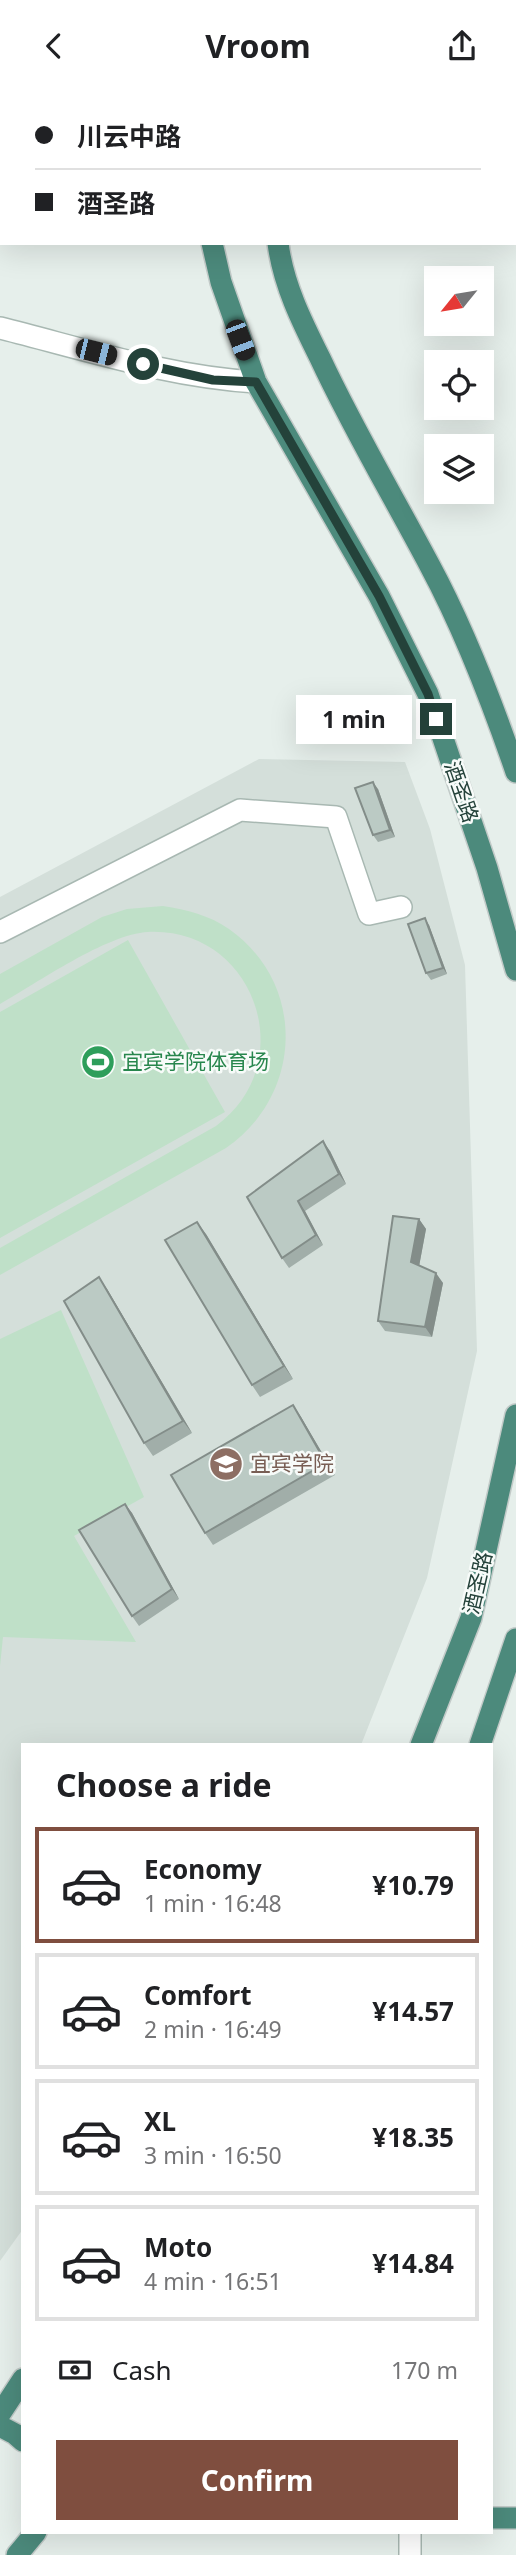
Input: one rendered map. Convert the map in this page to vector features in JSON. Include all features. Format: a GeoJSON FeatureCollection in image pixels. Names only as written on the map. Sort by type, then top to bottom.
{"type":"FeatureCollection","features":[{"type":"Feature","properties":{"kind":"highway","name":"酒圣路"},"geometry":{"type":"LineString","coordinates":[[212,245],[221,282],[256,382],[379,596],[428,694],[487,868],[516,970]]}},
{"type":"Feature","properties":{"kind":"highway"},"geometry":{"type":"LineString","coordinates":[[278,245],[281,262],[304,325],[348,417],[437,579],[464,638],[514,763]]}},
{"type":"Feature","properties":{"kind":"highway","name":"酒圣路"},"geometry":{"type":"LineString","coordinates":[[422,1743],[471,1618],[516,1415]]}},
{"type":"Feature","properties":{"kind":"highway"},"geometry":{"type":"LineString","coordinates":[[481,1743],[516,1639]]}},
{"type":"Feature","properties":{"kind":"highway"},"geometry":{"type":"LineString","coordinates":[[0,2413],[21,2382]]}},
{"type":"Feature","properties":{"kind":"highway"},"geometry":{"type":"LineString","coordinates":[[0,2425],[21,2439]]}},
{"type":"Feature","properties":{"kind":"highway"},"geometry":{"type":"LineString","coordinates":[[493,2518],[516,2518]]}},
{"type":"Feature","properties":{"kind":"highway"},"geometry":{"type":"LineString","coordinates":[[18,2555],[34,2534]]}},
{"type":"Feature","properties":{"kind":"street"},"geometry":{"type":"LineString","coordinates":[[0,328],[213,380],[256,382]]}},
{"type":"Feature","properties":{"kind":"street"},"geometry":{"type":"LineString","coordinates":[[0,932],[240,810],[336,817],[369,914],[401,908]]}},
{"type":"Feature","properties":{"kind":"street"},"geometry":{"type":"LineString","coordinates":[[410,2534],[410,2555]]}},
{"type":"Feature","properties":{"kind":"shaded area","name":"宜宾学院"},"geometry":{"type":"Polygon","coordinates":[[[259,759],[405,762],[430,829],[465,965],[477,1351],[427,1578],[362,1743],[21,1743],[21,2232],[0,2261],[0,897],[259,759]]]}},
{"type":"Feature","properties":{"kind":"green space"},"geometry":{"type":"Polygon","coordinates":[[[163,906],[198,914],[229,929],[254,952],[272,979],[283,1008],[286,1039],[281,1070],[270,1099],[251,1126],[226,1148],[0,1275],[0,1248],[216,1126],[242,1099],[257,1068],[260,1036],[254,1003],[239,975],[216,951],[185,936],[148,932],[113,941],[72,961],[0,1004],[0,974],[102,917],[127,909],[163,906]]]}},
{"type":"Feature","properties":{"kind":"green space","name":"宜宾学院体育场"},"geometry":{"type":"Polygon","coordinates":[[[128,940],[225,1112],[0,1238],[0,1012],[128,940]]]}},
{"type":"Feature","properties":{"kind":"green space"},"geometry":{"type":"Polygon","coordinates":[[[61,1310],[144,1497],[74,1536],[136,1642],[3,1637],[0,1666],[0,1339],[61,1310]]]}},
{"type":"Feature","properties":{"kind":"building"},"geometry":{"type":"Polygon","coordinates":[[[373,782],[390,830],[373,835],[355,788],[373,782]]]}},
{"type":"Feature","properties":{"kind":"building"},"geometry":{"type":"Polygon","coordinates":[[[425,918],[443,968],[426,973],[408,924],[425,918]]]}},
{"type":"Feature","properties":{"kind":"building"},"geometry":{"type":"Polygon","coordinates":[[[323,1141],[339,1174],[298,1201],[316,1235],[282,1258],[247,1197],[323,1141]]]}},
{"type":"Feature","properties":{"kind":"building"},"geometry":{"type":"Polygon","coordinates":[[[393,1216],[419,1219],[411,1262],[436,1273],[425,1327],[378,1321],[393,1216]]]}},
{"type":"Feature","properties":{"kind":"building"},"geometry":{"type":"Polygon","coordinates":[[[197,1222],[284,1366],[252,1385],[165,1240],[197,1222]]]}},
{"type":"Feature","properties":{"kind":"building"},"geometry":{"type":"Polygon","coordinates":[[[99,1277],[183,1421],[144,1443],[64,1301],[99,1277]]]}},
{"type":"Feature","properties":{"kind":"building"},"geometry":{"type":"Polygon","coordinates":[[[293,1405],[326,1463],[205,1533],[171,1475],[293,1405]]]}},
{"type":"Feature","properties":{"kind":"building"},"geometry":{"type":"Polygon","coordinates":[[[125,1504],[172,1589],[132,1616],[79,1530],[125,1504]]]}},
{"type":"Feature","properties":{"kind":"place","name":"宜宾学院体育场"},"geometry":{"type":"Point","coordinates":[98,1062]}},
{"type":"Feature","properties":{"kind":"place","name":"宜宾学院"},"geometry":{"type":"Point","coordinates":[226,1464]}},
{"type":"Feature","properties":{"kind":"route"},"geometry":{"type":"LineString","coordinates":[[143,364],[213,380],[256,382],[379,596],[428,694],[436,719]]}}]}
